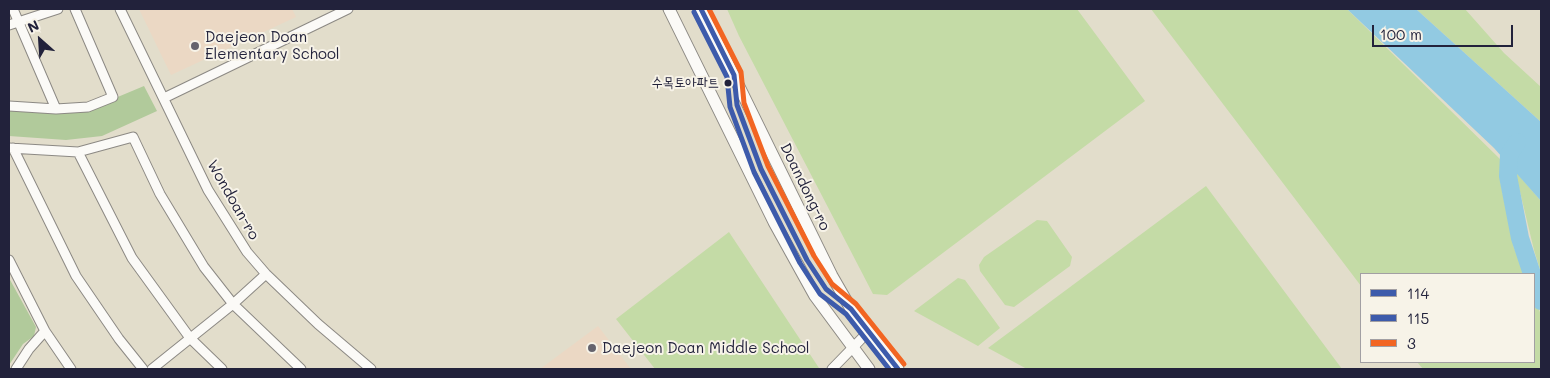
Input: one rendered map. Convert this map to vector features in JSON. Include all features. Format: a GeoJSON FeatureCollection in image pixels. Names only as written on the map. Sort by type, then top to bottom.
{"type":"FeatureCollection","features":[{"type":"Feature","properties":{"kind":"main road"},"geometry":{"type":"LineString","coordinates":[[669,9],[774,222],[815,296],[853,350],[869,369]]}},
{"type":"Feature","properties":{"kind":"main road","name":"Doandong-ro"},"geometry":{"type":"LineString","coordinates":[[701,9],[832,276],[868,332],[898,369]]}},
{"type":"Feature","properties":{"kind":"street"},"geometry":{"type":"LineString","coordinates":[[13,9],[13,24],[56,109]]}},
{"type":"Feature","properties":{"kind":"street"},"geometry":{"type":"LineString","coordinates":[[13,24],[58,9]]}},
{"type":"Feature","properties":{"kind":"street"},"geometry":{"type":"LineString","coordinates":[[9,106],[56,109],[88,107],[113,98],[75,9]]}},
{"type":"Feature","properties":{"kind":"street","name":"Wondoan-ro"},"geometry":{"type":"LineString","coordinates":[[120,9],[217,206],[247,252],[266,274],[371,369]]}},
{"type":"Feature","properties":{"kind":"street"},"geometry":{"type":"LineString","coordinates":[[164,98],[348,9]]}},
{"type":"Feature","properties":{"kind":"street"},"geometry":{"type":"LineString","coordinates":[[11,148],[78,152],[133,138],[182,234],[233,304],[302,369]]}},
{"type":"Feature","properties":{"kind":"street"},"geometry":{"type":"LineString","coordinates":[[11,148],[76,276],[119,339],[143,369]]}},
{"type":"Feature","properties":{"kind":"street"},"geometry":{"type":"LineString","coordinates":[[78,152],[132,258],[190,338],[222,369]]}},
{"type":"Feature","properties":{"kind":"street"},"geometry":{"type":"LineString","coordinates":[[9,260],[45,331],[71,369]]}},
{"type":"Feature","properties":{"kind":"street"},"geometry":{"type":"LineString","coordinates":[[152,369],[233,304],[266,274]]}},
{"type":"Feature","properties":{"kind":"street"},"geometry":{"type":"LineString","coordinates":[[16,369],[45,331]]}},
{"type":"Feature","properties":{"kind":"street"},"geometry":{"type":"LineString","coordinates":[[832,369],[853,350],[868,332]]}},
{"type":"Feature","properties":{"kind":"shaded area","name":"Daejeon Doan Elementary School"},"geometry":{"type":"Polygon","coordinates":[[[139,9],[292,9],[296,17],[171,75],[139,9]]]}},
{"type":"Feature","properties":{"kind":"shaded area","name":"Daejeon Doan Middle School"},"geometry":{"type":"Polygon","coordinates":[[[598,326],[631,369],[540,369],[598,326]]]}},
{"type":"Feature","properties":{"kind":"green space"},"geometry":{"type":"Polygon","coordinates":[[[727,9],[1077,9],[1145,101],[887,295],[873,294],[739,36],[727,9]]]}},
{"type":"Feature","properties":{"kind":"green space"},"geometry":{"type":"Polygon","coordinates":[[[1151,9],[1347,9],[1501,160],[1500,180],[1514,248],[1525,273],[1360,273],[1360,285],[1151,9]]]}},
{"type":"Feature","properties":{"kind":"green space"},"geometry":{"type":"Polygon","coordinates":[[[1416,9],[1465,9],[1504,53],[1541,87],[1541,122],[1416,9]]]}},
{"type":"Feature","properties":{"kind":"green space"},"geometry":{"type":"Polygon","coordinates":[[[144,86],[157,111],[102,136],[66,140],[9,136],[9,108],[89,109],[144,86]]]}},
{"type":"Feature","properties":{"kind":"green space"},"geometry":{"type":"Polygon","coordinates":[[[1515,171],[1541,201],[1541,273],[1534,250],[1515,171]]]}},
{"type":"Feature","properties":{"kind":"green space"},"geometry":{"type":"Polygon","coordinates":[[[1206,186],[1342,369],[1027,369],[988,348],[1206,186]]]}},
{"type":"Feature","properties":{"kind":"green space"},"geometry":{"type":"Polygon","coordinates":[[[1037,220],[1047,221],[1072,257],[1070,266],[1014,307],[1005,305],[980,271],[979,265],[984,257],[1037,220]]]}},
{"type":"Feature","properties":{"kind":"green space"},"geometry":{"type":"Polygon","coordinates":[[[729,232],[819,368],[655,369],[616,319],[729,232]]]}},
{"type":"Feature","properties":{"kind":"green space"},"geometry":{"type":"Polygon","coordinates":[[[9,278],[36,327],[34,336],[23,344],[9,365],[9,278]]]}},
{"type":"Feature","properties":{"kind":"green space"},"geometry":{"type":"Polygon","coordinates":[[[958,278],[965,280],[1000,328],[978,346],[914,311],[958,278]]]}},
{"type":"Feature","properties":{"kind":"green space"},"geometry":{"type":"Polygon","coordinates":[[[1535,299],[1541,315],[1541,369],[1423,369],[1418,363],[1535,363],[1535,299]]]}},
{"type":"Feature","properties":{"kind":"water"},"geometry":{"type":"Polygon","coordinates":[[[1347,9],[1416,9],[1541,122],[1541,201],[1494,148],[1347,9]]]}},
{"type":"Feature","properties":{"kind":"waterway"},"geometry":{"type":"LineString","coordinates":[[1517,142],[1509,155],[1508,176],[1520,238],[1532,273]]}},
{"type":"Feature","properties":{"kind":"waterway"},"geometry":{"type":"LineString","coordinates":[[1535,281],[1541,301]]}},
{"type":"Feature","properties":{"kind":"transit line","name":"114"},"geometry":{"type":"LineString","coordinates":[[701,9],[734,75],[737,105],[761,169],[807,260],[826,289],[851,309],[898,369]]}},
{"type":"Feature","properties":{"kind":"transit line","name":"3"},"geometry":{"type":"LineString","coordinates":[[709,9],[741,72],[744,103],[768,166],[814,256],[832,284],[856,304],[904,364]]}},
{"type":"Feature","properties":{"kind":"transit line","name":"115"},"geometry":{"type":"LineString","coordinates":[[694,12],[727,77],[730,107],[754,172],[800,263],[820,294],[846,314],[889,369]]}},
{"type":"Feature","properties":{"kind":"place","name":"Daejeon Doan Elementary School"},"geometry":{"type":"Point","coordinates":[195,46]}},
{"type":"Feature","properties":{"kind":"place","name":"수목토아파트"},"geometry":{"type":"Point","coordinates":[728,83]}},
{"type":"Feature","properties":{"kind":"place","name":"Daejeon Doan Middle School"},"geometry":{"type":"Point","coordinates":[592,348]}}]}
